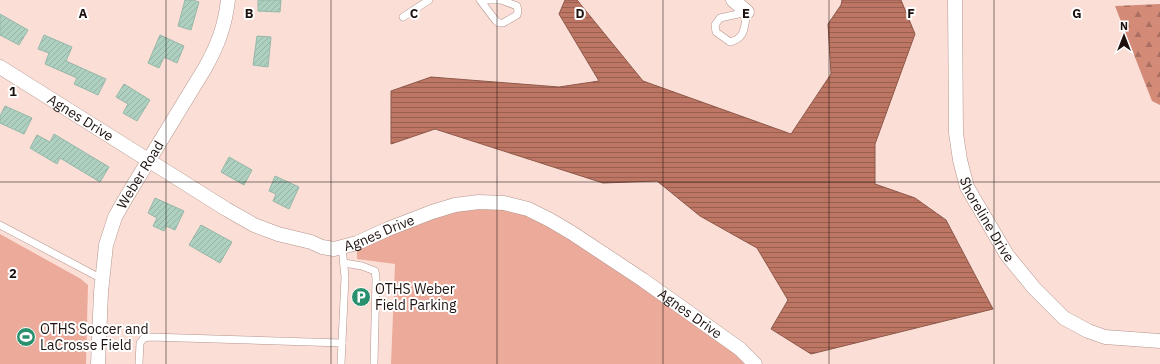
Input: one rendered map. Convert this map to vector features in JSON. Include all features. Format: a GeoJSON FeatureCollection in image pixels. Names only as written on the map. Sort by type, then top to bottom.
{"type":"FeatureCollection","features":[{"type":"Feature","properties":{"kind":"street","name":"Weber Road"},"geometry":{"type":"LineString","coordinates":[[98,364],[102,279],[106,245],[115,218],[215,49],[222,31],[228,0]]}},
{"type":"Feature","properties":{"kind":"street"},"geometry":{"type":"LineString","coordinates":[[733,0],[746,12]]}},
{"type":"Feature","properties":{"kind":"street","name":"Shoreline Drive"},"geometry":{"type":"LineString","coordinates":[[955,0],[956,133],[960,160],[967,187],[1007,255],[1034,288],[1064,318],[1088,331],[1105,337],[1160,341]]}},
{"type":"Feature","properties":{"kind":"street","name":"Agnes Drive"},"geometry":{"type":"LineString","coordinates":[[0,68],[226,210],[254,225],[278,234],[311,242],[322,247],[334,249],[357,243],[388,229],[455,205],[479,202],[504,203],[528,209],[572,233],[643,280],[740,349],[755,364]]}},
{"type":"Feature","properties":{"kind":"lane"},"geometry":{"type":"LineString","coordinates":[[403,17],[429,0]]}},
{"type":"Feature","properties":{"kind":"lane"},"geometry":{"type":"LineString","coordinates":[[481,0],[501,0],[518,6],[517,15],[503,23],[499,23],[481,0]]}},
{"type":"Feature","properties":{"kind":"lane"},"geometry":{"type":"LineString","coordinates":[[746,12],[743,33],[738,40],[730,42],[716,32],[716,24],[720,18],[746,12]]}},
{"type":"Feature","properties":{"kind":"lane"},"geometry":{"type":"LineString","coordinates":[[0,225],[102,279]]}},
{"type":"Feature","properties":{"kind":"lane"},"geometry":{"type":"LineString","coordinates":[[341,364],[345,277],[342,247]]}},
{"type":"Feature","properties":{"kind":"lane"},"geometry":{"type":"LineString","coordinates":[[344,263],[362,266],[374,271],[376,278],[374,364]]}},
{"type":"Feature","properties":{"kind":"lane"},"geometry":{"type":"LineString","coordinates":[[139,364],[140,344],[144,338],[342,343]]}},
{"type":"Feature","properties":{"kind":"green space"},"geometry":{"type":"Polygon","coordinates":[[[1160,4],[1160,105],[1152,101],[1115,6],[1160,4]]]}},
{"type":"Feature","properties":{"kind":"shaded area"},"geometry":{"type":"Polygon","coordinates":[[[565,0],[577,0],[643,81],[791,134],[831,74],[828,24],[841,5],[842,0],[901,0],[915,34],[875,144],[875,184],[915,198],[946,220],[993,309],[811,354],[771,329],[788,300],[757,248],[700,216],[657,181],[603,183],[435,129],[391,144],[391,91],[431,77],[559,87],[599,81],[559,14],[565,0]]]}},
{"type":"Feature","properties":{"kind":"shaded area"},"geometry":{"type":"Polygon","coordinates":[[[455,205],[528,209],[755,364],[391,364],[395,264],[357,259],[357,243],[455,205]]]}},
{"type":"Feature","properties":{"kind":"shaded area"},"geometry":{"type":"Polygon","coordinates":[[[0,234],[81,279],[88,285],[86,364],[0,364],[0,234]]]}},
{"type":"Feature","properties":{"kind":"building"},"geometry":{"type":"Polygon","coordinates":[[[185,0],[199,2],[191,30],[178,26],[185,0]]]}},
{"type":"Feature","properties":{"kind":"building"},"geometry":{"type":"Polygon","coordinates":[[[258,0],[281,0],[280,12],[258,11],[258,0]]]}},
{"type":"Feature","properties":{"kind":"building"},"geometry":{"type":"Polygon","coordinates":[[[0,14],[28,30],[19,45],[0,35],[0,14]]]}},
{"type":"Feature","properties":{"kind":"building"},"geometry":{"type":"Polygon","coordinates":[[[44,35],[72,47],[66,61],[106,79],[98,95],[74,84],[77,78],[45,64],[49,53],[38,49],[44,35]]]}},
{"type":"Feature","properties":{"kind":"building"},"geometry":{"type":"Polygon","coordinates":[[[160,35],[184,46],[177,63],[164,57],[159,68],[148,63],[160,35]]]}},
{"type":"Feature","properties":{"kind":"building"},"geometry":{"type":"Polygon","coordinates":[[[257,36],[271,37],[268,67],[253,65],[257,36]]]}},
{"type":"Feature","properties":{"kind":"building"},"geometry":{"type":"Polygon","coordinates":[[[124,84],[150,100],[137,121],[123,113],[128,104],[116,97],[124,84]]]}},
{"type":"Feature","properties":{"kind":"building"},"geometry":{"type":"Polygon","coordinates":[[[5,106],[32,118],[24,134],[0,123],[0,116],[5,106]]]}},
{"type":"Feature","properties":{"kind":"building"},"geometry":{"type":"Polygon","coordinates":[[[54,134],[109,167],[100,182],[60,158],[57,164],[30,148],[37,135],[50,142],[54,134]]]}},
{"type":"Feature","properties":{"kind":"building"},"geometry":{"type":"Polygon","coordinates":[[[229,157],[252,170],[244,185],[221,172],[229,157]]]}},
{"type":"Feature","properties":{"kind":"building"},"geometry":{"type":"Polygon","coordinates":[[[275,176],[299,187],[289,209],[273,201],[276,194],[269,191],[275,176]]]}},
{"type":"Feature","properties":{"kind":"building"},"geometry":{"type":"Polygon","coordinates":[[[155,198],[184,211],[175,230],[166,226],[164,231],[153,226],[157,218],[148,213],[155,198]]]}},
{"type":"Feature","properties":{"kind":"building"},"geometry":{"type":"Polygon","coordinates":[[[201,225],[232,242],[220,263],[189,245],[201,225]]]}},
{"type":"Feature","properties":{"kind":"place","name":"OTHS Weber Field Parking"},"geometry":{"type":"Point","coordinates":[361,297]}},
{"type":"Feature","properties":{"kind":"place","name":"OTHS Soccer and LaCrosse Field"},"geometry":{"type":"Point","coordinates":[26,337]}}]}
